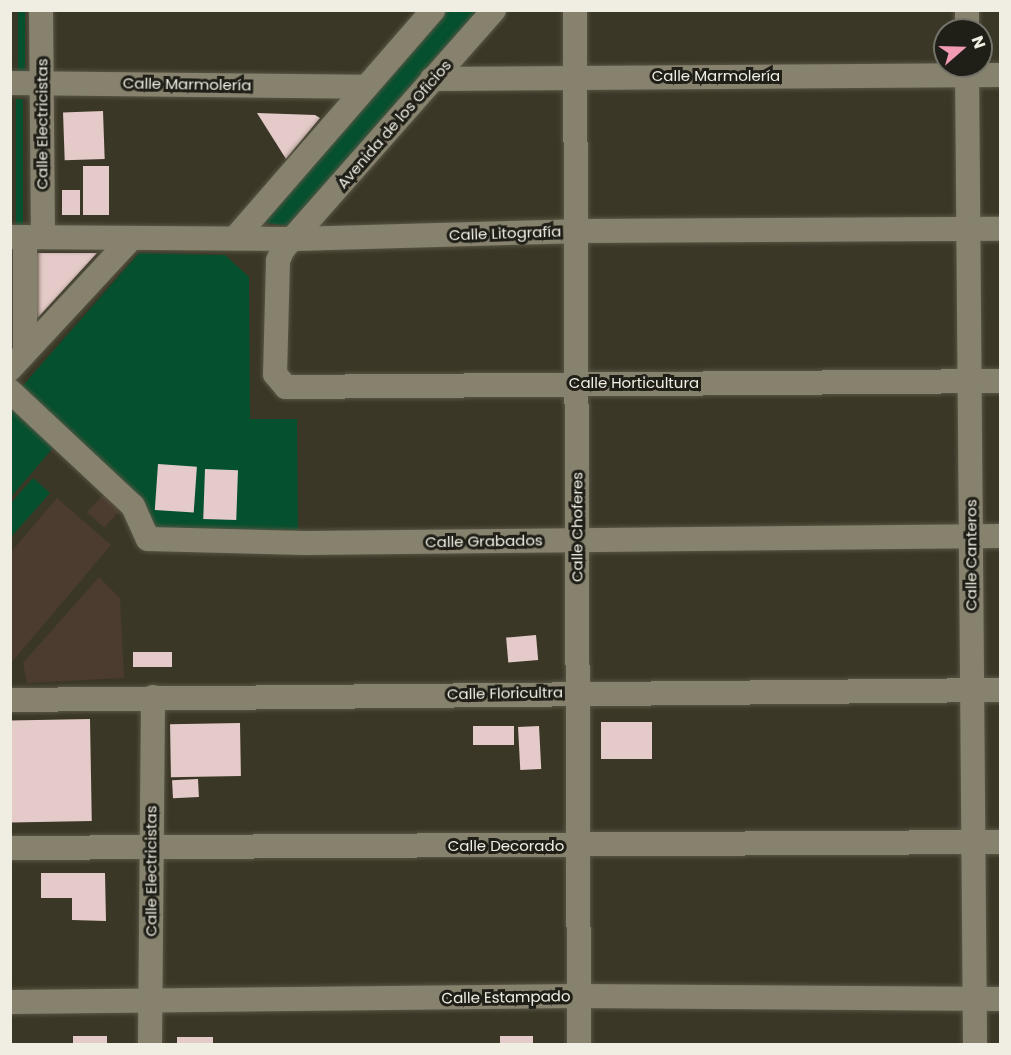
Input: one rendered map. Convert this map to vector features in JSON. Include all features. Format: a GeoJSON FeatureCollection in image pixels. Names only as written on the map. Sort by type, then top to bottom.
{"type":"FeatureCollection","features":[{"type":"Feature","properties":{"kind":"street","name":"Calle Electricistas"},"geometry":{"type":"LineString","coordinates":[[18,360],[26,237],[42,82],[41,10]]}},
{"type":"Feature","properties":{"kind":"street"},"geometry":{"type":"LineString","coordinates":[[235,238],[363,87],[433,10]]}},
{"type":"Feature","properties":{"kind":"street","name":"Avenida de los Oficios"},"geometry":{"type":"LineString","coordinates":[[274,374],[278,261],[283,249],[295,239],[494,10]]}},
{"type":"Feature","properties":{"kind":"street","name":"Calle Choferes"},"geometry":{"type":"LineString","coordinates":[[575,10],[579,1044]]}},
{"type":"Feature","properties":{"kind":"street","name":"Calle Marmolería"},"geometry":{"type":"LineString","coordinates":[[432,79],[933,71]]}},
{"type":"Feature","properties":{"kind":"street","name":"Calle Canteros"},"geometry":{"type":"LineString","coordinates":[[967,78],[975,1044]]}},
{"type":"Feature","properties":{"kind":"street","name":"Calle Marmolería"},"geometry":{"type":"LineString","coordinates":[[10,82],[363,87]]}},
{"type":"Feature","properties":{"kind":"street","name":"Calle Litografía"},"geometry":{"type":"LineString","coordinates":[[26,237],[295,239],[576,231],[1000,229]]}},
{"type":"Feature","properties":{"kind":"street"},"geometry":{"type":"LineString","coordinates":[[18,360],[131,239]]}},
{"type":"Feature","properties":{"kind":"street","name":"Calle Horticultura"},"geometry":{"type":"LineString","coordinates":[[274,374],[285,387],[303,388],[1000,381]]}},
{"type":"Feature","properties":{"kind":"street","name":"Calle Grabados"},"geometry":{"type":"LineString","coordinates":[[10,391],[133,506],[148,539],[305,543],[1000,536]]}},
{"type":"Feature","properties":{"kind":"street","name":"Calle Floricultra"},"geometry":{"type":"LineString","coordinates":[[10,700],[578,692],[1000,690]]}},
{"type":"Feature","properties":{"kind":"street","name":"Calle Electricistas"},"geometry":{"type":"LineString","coordinates":[[150,1044],[153,697]]}},
{"type":"Feature","properties":{"kind":"street","name":"Calle Decorado"},"geometry":{"type":"LineString","coordinates":[[10,848],[1000,842]]}},
{"type":"Feature","properties":{"kind":"street","name":"Calle Estampado"},"geometry":{"type":"LineString","coordinates":[[10,1002],[578,996],[1000,999]]}},
{"type":"Feature","properties":{"kind":"shaded area"},"geometry":{"type":"Polygon","coordinates":[[[105,493],[122,509],[104,528],[87,512],[105,493]]]}},
{"type":"Feature","properties":{"kind":"shaded area"},"geometry":{"type":"Polygon","coordinates":[[[57,498],[111,545],[11,663],[11,552],[57,498]]]}},
{"type":"Feature","properties":{"kind":"shaded area"},"geometry":{"type":"Polygon","coordinates":[[[99,577],[120,598],[124,678],[27,683],[23,663],[99,577]]]}},
{"type":"Feature","properties":{"kind":"green space"},"geometry":{"type":"Polygon","coordinates":[[[18,11],[25,11],[25,78],[18,78],[18,11]]]}},
{"type":"Feature","properties":{"kind":"green space"},"geometry":{"type":"Polygon","coordinates":[[[446,11],[480,11],[289,226],[260,222],[446,11]]]}},
{"type":"Feature","properties":{"kind":"green space"},"geometry":{"type":"Polygon","coordinates":[[[16,99],[23,99],[23,235],[16,235],[16,99]]]}},
{"type":"Feature","properties":{"kind":"green space"},"geometry":{"type":"Polygon","coordinates":[[[139,253],[225,255],[249,277],[250,419],[297,419],[298,530],[151,529],[58,442],[11,497],[11,399],[139,253]]]}},
{"type":"Feature","properties":{"kind":"green space"},"geometry":{"type":"Polygon","coordinates":[[[33,478],[50,493],[11,537],[11,503],[33,478]]]}},
{"type":"Feature","properties":{"kind":"building"},"geometry":{"type":"Polygon","coordinates":[[[103,111],[105,159],[65,160],[63,112],[103,111]]]}},
{"type":"Feature","properties":{"kind":"building"},"geometry":{"type":"Polygon","coordinates":[[[257,113],[315,115],[320,118],[286,159],[257,113]]]}},
{"type":"Feature","properties":{"kind":"building"},"geometry":{"type":"Polygon","coordinates":[[[83,166],[109,166],[109,215],[83,215],[83,166]]]}},
{"type":"Feature","properties":{"kind":"building"},"geometry":{"type":"Polygon","coordinates":[[[62,190],[80,190],[80,215],[62,215],[62,190]]]}},
{"type":"Feature","properties":{"kind":"building"},"geometry":{"type":"Polygon","coordinates":[[[35,253],[97,253],[34,322],[35,253]]]}},
{"type":"Feature","properties":{"kind":"building"},"geometry":{"type":"Polygon","coordinates":[[[158,464],[197,467],[194,513],[155,510],[158,464]]]}},
{"type":"Feature","properties":{"kind":"building"},"geometry":{"type":"Polygon","coordinates":[[[205,469],[238,470],[236,520],[203,519],[205,469]]]}},
{"type":"Feature","properties":{"kind":"building"},"geometry":{"type":"Polygon","coordinates":[[[536,635],[538,660],[508,663],[506,638],[536,635]]]}},
{"type":"Feature","properties":{"kind":"building"},"geometry":{"type":"Polygon","coordinates":[[[133,652],[172,652],[172,667],[133,667],[133,652]]]}},
{"type":"Feature","properties":{"kind":"building"},"geometry":{"type":"Polygon","coordinates":[[[90,719],[92,821],[12,822],[10,720],[90,719]]]}},
{"type":"Feature","properties":{"kind":"building"},"geometry":{"type":"Polygon","coordinates":[[[601,722],[652,722],[652,759],[601,759],[601,722]]]}},
{"type":"Feature","properties":{"kind":"building"},"geometry":{"type":"Polygon","coordinates":[[[240,723],[241,776],[171,777],[170,724],[240,723]]]}},
{"type":"Feature","properties":{"kind":"building"},"geometry":{"type":"Polygon","coordinates":[[[473,726],[514,726],[514,745],[473,745],[473,726]]]}},
{"type":"Feature","properties":{"kind":"building"},"geometry":{"type":"Polygon","coordinates":[[[539,726],[541,769],[520,770],[518,727],[539,726]]]}},
{"type":"Feature","properties":{"kind":"building"},"geometry":{"type":"Polygon","coordinates":[[[198,779],[199,797],[173,798],[172,780],[198,779]]]}},
{"type":"Feature","properties":{"kind":"building"},"geometry":{"type":"Polygon","coordinates":[[[41,873],[105,873],[106,921],[72,920],[72,898],[41,898],[41,873]]]}},
{"type":"Feature","properties":{"kind":"building"},"geometry":{"type":"Polygon","coordinates":[[[73,1036],[107,1036],[107,1044],[73,1044],[73,1036]]]}},
{"type":"Feature","properties":{"kind":"building"},"geometry":{"type":"Polygon","coordinates":[[[500,1036],[533,1036],[533,1044],[500,1044],[500,1036]]]}},
{"type":"Feature","properties":{"kind":"building"},"geometry":{"type":"Polygon","coordinates":[[[177,1037],[213,1037],[213,1044],[177,1044],[177,1037]]]}}]}
